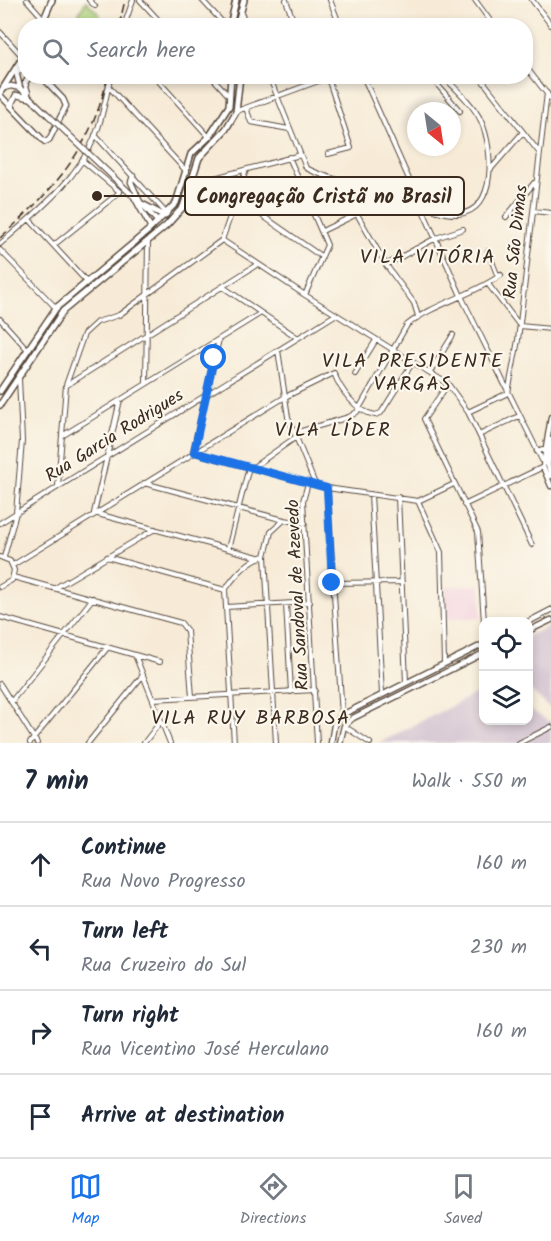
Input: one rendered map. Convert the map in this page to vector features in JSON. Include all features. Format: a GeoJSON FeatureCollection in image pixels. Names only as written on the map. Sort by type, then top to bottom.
{"type":"FeatureCollection","features":[{"type":"Feature","properties":{"kind":"main road"},"geometry":{"type":"LineString","coordinates":[[45,18],[52,0]]}},
{"type":"Feature","properties":{"kind":"main road"},"geometry":{"type":"LineString","coordinates":[[230,18],[236,0]]}},
{"type":"Feature","properties":{"kind":"main road"},"geometry":{"type":"LineString","coordinates":[[239,18],[244,0]]}},
{"type":"Feature","properties":{"kind":"main road"},"geometry":{"type":"LineString","coordinates":[[1,92],[18,68]]}},
{"type":"Feature","properties":{"kind":"main road"},"geometry":{"type":"LineString","coordinates":[[1,387],[56,308],[166,215],[181,194],[191,154],[220,123],[230,97],[231,84]]}},
{"type":"Feature","properties":{"kind":"main road"},"geometry":{"type":"LineString","coordinates":[[0,405],[63,311],[148,240],[183,207],[199,158],[226,129],[236,112],[239,84]]}},
{"type":"Feature","properties":{"kind":"main road"},"geometry":{"type":"LineString","coordinates":[[141,203],[166,215]]}},
{"type":"Feature","properties":{"kind":"main road"},"geometry":{"type":"LineString","coordinates":[[148,240],[158,222]]}},
{"type":"Feature","properties":{"kind":"street"},"geometry":{"type":"LineString","coordinates":[[27,0],[40,18]]}},
{"type":"Feature","properties":{"kind":"street"},"geometry":{"type":"LineString","coordinates":[[89,0],[95,6]]}},
{"type":"Feature","properties":{"kind":"street"},"geometry":{"type":"LineString","coordinates":[[127,18],[133,0]]}},
{"type":"Feature","properties":{"kind":"street"},"geometry":{"type":"LineString","coordinates":[[140,0],[157,18]]}},
{"type":"Feature","properties":{"kind":"street"},"geometry":{"type":"LineString","coordinates":[[202,0],[220,18]]}},
{"type":"Feature","properties":{"kind":"street"},"geometry":{"type":"LineString","coordinates":[[286,0],[292,18]]}},
{"type":"Feature","properties":{"kind":"street"},"geometry":{"type":"LineString","coordinates":[[330,0],[337,18]]}},
{"type":"Feature","properties":{"kind":"street"},"geometry":{"type":"LineString","coordinates":[[475,0],[488,18]]}},
{"type":"Feature","properties":{"kind":"street"},"geometry":{"type":"LineString","coordinates":[[532,0],[551,25]]}},
{"type":"Feature","properties":{"kind":"street"},"geometry":{"type":"LineString","coordinates":[[240,11],[244,18]]}},
{"type":"Feature","properties":{"kind":"street"},"geometry":{"type":"LineString","coordinates":[[0,32],[18,49]]}},
{"type":"Feature","properties":{"kind":"street"},"geometry":{"type":"LineString","coordinates":[[16,71],[18,80]]}},
{"type":"Feature","properties":{"kind":"street"},"geometry":{"type":"LineString","coordinates":[[533,76],[551,99]]}},
{"type":"Feature","properties":{"kind":"street"},"geometry":{"type":"LineString","coordinates":[[19,84],[30,98],[141,203],[158,222]]}},
{"type":"Feature","properties":{"kind":"street"},"geometry":{"type":"LineString","coordinates":[[27,84],[25,88],[30,98]]}},
{"type":"Feature","properties":{"kind":"street"},"geometry":{"type":"LineString","coordinates":[[20,88],[11,86],[1,92],[45,142],[49,140],[66,106],[63,99],[49,84]]}},
{"type":"Feature","properties":{"kind":"street"},"geometry":{"type":"LineString","coordinates":[[0,244],[55,195],[82,160],[96,135],[110,84]]}},
{"type":"Feature","properties":{"kind":"street"},"geometry":{"type":"LineString","coordinates":[[161,84],[209,137]]}},
{"type":"Feature","properties":{"kind":"street"},"geometry":{"type":"LineString","coordinates":[[218,84],[230,97]]}},
{"type":"Feature","properties":{"kind":"street"},"geometry":{"type":"LineString","coordinates":[[272,84],[306,168],[325,177],[450,213],[471,211],[485,197],[489,171],[482,122],[450,84]]}},
{"type":"Feature","properties":{"kind":"street"},"geometry":{"type":"LineString","coordinates":[[236,112],[311,84]]}},
{"type":"Feature","properties":{"kind":"street"},"geometry":{"type":"LineString","coordinates":[[327,154],[351,148],[332,84]]}},
{"type":"Feature","properties":{"kind":"street"},"geometry":{"type":"LineString","coordinates":[[366,84],[462,298],[551,476]]}},
{"type":"Feature","properties":{"kind":"street"},"geometry":{"type":"LineString","coordinates":[[437,84],[452,102]]}},
{"type":"Feature","properties":{"kind":"street"},"geometry":{"type":"LineString","coordinates":[[485,84],[538,152]]}},
{"type":"Feature","properties":{"kind":"street"},"geometry":{"type":"LineString","coordinates":[[109,87],[187,172]]}},
{"type":"Feature","properties":{"kind":"street","name":"Rua São Dimas"},"geometry":{"type":"LineString","coordinates":[[508,393],[520,326],[534,212],[538,152],[547,93]]}},
{"type":"Feature","properties":{"kind":"street"},"geometry":{"type":"LineString","coordinates":[[13,108],[12,102],[16,95],[30,98]]}},
{"type":"Feature","properties":{"kind":"street"},"geometry":{"type":"LineString","coordinates":[[246,108],[250,122],[289,129]]}},
{"type":"Feature","properties":{"kind":"street"},"geometry":{"type":"LineString","coordinates":[[489,171],[523,132]]}},
{"type":"Feature","properties":{"kind":"street"},"geometry":{"type":"LineString","coordinates":[[96,135],[166,215]]}},
{"type":"Feature","properties":{"kind":"street"},"geometry":{"type":"LineString","coordinates":[[192,184],[300,155]]}},
{"type":"Feature","properties":{"kind":"street"},"geometry":{"type":"LineString","coordinates":[[289,157],[327,245],[305,295]]}},
{"type":"Feature","properties":{"kind":"street"},"geometry":{"type":"LineString","coordinates":[[54,245],[120,192],[82,160]]}},
{"type":"Feature","properties":{"kind":"street"},"geometry":{"type":"LineString","coordinates":[[58,486],[66,385],[84,334],[97,322],[119,315],[222,240],[246,170]]}},
{"type":"Feature","properties":{"kind":"street"},"geometry":{"type":"LineString","coordinates":[[132,176],[131,182],[141,203]]}},
{"type":"Feature","properties":{"kind":"street"},"geometry":{"type":"LineString","coordinates":[[506,217],[535,181]]}},
{"type":"Feature","properties":{"kind":"street"},"geometry":{"type":"LineString","coordinates":[[132,195],[151,228]]}},
{"type":"Feature","properties":{"kind":"street"},"geometry":{"type":"LineString","coordinates":[[237,198],[322,257]]}},
{"type":"Feature","properties":{"kind":"street"},"geometry":{"type":"LineString","coordinates":[[534,212],[551,213]]}},
{"type":"Feature","properties":{"kind":"street"},"geometry":{"type":"LineString","coordinates":[[322,231],[357,214],[386,265],[414,303],[418,316]]}},
{"type":"Feature","properties":{"kind":"street"},"geometry":{"type":"LineString","coordinates":[[29,219],[87,282]]}},
{"type":"Feature","properties":{"kind":"street"},"geometry":{"type":"LineString","coordinates":[[386,265],[436,238],[463,229]]}},
{"type":"Feature","properties":{"kind":"street"},"geometry":{"type":"LineString","coordinates":[[146,384],[148,240]]}},
{"type":"Feature","properties":{"kind":"street"},"geometry":{"type":"LineString","coordinates":[[222,240],[335,315],[448,384],[468,412],[532,545]]}},
{"type":"Feature","properties":{"kind":"street"},"geometry":{"type":"LineString","coordinates":[[0,250],[56,308]]}},
{"type":"Feature","properties":{"kind":"street"},"geometry":{"type":"LineString","coordinates":[[228,549],[251,467],[295,435],[349,417],[361,408],[407,325],[418,316],[462,298],[500,276],[488,251]]}},
{"type":"Feature","properties":{"kind":"street"},"geometry":{"type":"LineString","coordinates":[[66,385],[258,264]]}},
{"type":"Feature","properties":{"kind":"street"},"geometry":{"type":"LineString","coordinates":[[488,284],[520,326],[551,329]]}},
{"type":"Feature","properties":{"kind":"street"},"geometry":{"type":"LineString","coordinates":[[223,287],[298,338]]}},
{"type":"Feature","properties":{"kind":"street"},"geometry":{"type":"LineString","coordinates":[[62,437],[261,313]]}},
{"type":"Feature","properties":{"kind":"street","name":"Rua Garcia Rodrigues"},"geometry":{"type":"LineString","coordinates":[[0,523],[335,315]]}},
{"type":"Feature","properties":{"kind":"street"},"geometry":{"type":"LineString","coordinates":[[0,319],[28,350]]}},
{"type":"Feature","properties":{"kind":"street"},"geometry":{"type":"LineString","coordinates":[[429,372],[453,335]]}},
{"type":"Feature","properties":{"kind":"street"},"geometry":{"type":"LineString","coordinates":[[194,452],[219,339]]}},
{"type":"Feature","properties":{"kind":"street"},"geometry":{"type":"LineString","coordinates":[[355,374],[376,340]]}},
{"type":"Feature","properties":{"kind":"street"},"geometry":{"type":"LineString","coordinates":[[278,350],[288,417],[315,485]]}},
{"type":"Feature","properties":{"kind":"street"},"geometry":{"type":"LineString","coordinates":[[13,565],[285,397],[334,373],[339,386],[361,408],[375,415],[384,410],[413,362]]}},
{"type":"Feature","properties":{"kind":"street"},"geometry":{"type":"LineString","coordinates":[[0,587],[9,584],[14,577],[13,565],[2,557],[16,513],[22,441],[19,376]]}},
{"type":"Feature","properties":{"kind":"street"},"geometry":{"type":"LineString","coordinates":[[448,384],[424,419],[480,538],[484,617]]}},
{"type":"Feature","properties":{"kind":"street"},"geometry":{"type":"LineString","coordinates":[[468,412],[508,393]]}},
{"type":"Feature","properties":{"kind":"street"},"geometry":{"type":"LineString","coordinates":[[94,513],[120,400]]}},
{"type":"Feature","properties":{"kind":"street"},"geometry":{"type":"LineString","coordinates":[[479,435],[519,416]]}},
{"type":"Feature","properties":{"kind":"street"},"geometry":{"type":"LineString","coordinates":[[551,417],[545,449],[545,465],[551,486]]}},
{"type":"Feature","properties":{"kind":"street"},"geometry":{"type":"LineString","coordinates":[[464,506],[545,465],[551,440]]}},
{"type":"Feature","properties":{"kind":"street"},"geometry":{"type":"LineString","coordinates":[[537,451],[545,449]]}},
{"type":"Feature","properties":{"kind":"street"},"geometry":{"type":"LineString","coordinates":[[194,452],[327,488],[418,501],[454,484]]}},
{"type":"Feature","properties":{"kind":"street"},"geometry":{"type":"LineString","coordinates":[[144,483],[305,524]]}},
{"type":"Feature","properties":{"kind":"street","name":"Rua Sandoval de Azevedo"},"geometry":{"type":"LineString","coordinates":[[308,483],[303,501],[317,743]]}},
{"type":"Feature","properties":{"kind":"street"},"geometry":{"type":"LineString","coordinates":[[327,488],[342,715]]}},
{"type":"Feature","properties":{"kind":"street"},"geometry":{"type":"LineString","coordinates":[[371,494],[382,694]]}},
{"type":"Feature","properties":{"kind":"street"},"geometry":{"type":"LineString","coordinates":[[398,497],[406,682]]}},
{"type":"Feature","properties":{"kind":"street"},"geometry":{"type":"LineString","coordinates":[[418,501],[441,552],[444,663]]}},
{"type":"Feature","properties":{"kind":"street"},"geometry":{"type":"LineString","coordinates":[[94,513],[258,557],[265,556]]}},
{"type":"Feature","properties":{"kind":"street"},"geometry":{"type":"LineString","coordinates":[[276,743],[265,556],[271,532],[284,520]]}},
{"type":"Feature","properties":{"kind":"street"},"geometry":{"type":"LineString","coordinates":[[54,588],[155,529]]}},
{"type":"Feature","properties":{"kind":"street"},"geometry":{"type":"LineString","coordinates":[[107,557],[225,590]]}},
{"type":"Feature","properties":{"kind":"street"},"geometry":{"type":"LineString","coordinates":[[234,743],[225,590],[233,578],[258,557]]}},
{"type":"Feature","properties":{"kind":"street"},"geometry":{"type":"LineString","coordinates":[[14,577],[181,623],[186,627],[192,696]]}},
{"type":"Feature","properties":{"kind":"street"},"geometry":{"type":"LineString","coordinates":[[332,583],[402,582]]}},
{"type":"Feature","properties":{"kind":"street"},"geometry":{"type":"LineString","coordinates":[[11,702],[93,598]]}},
{"type":"Feature","properties":{"kind":"street"},"geometry":{"type":"LineString","coordinates":[[226,607],[310,602]]}},
{"type":"Feature","properties":{"kind":"street"},"geometry":{"type":"LineString","coordinates":[[286,604],[291,692]]}},
{"type":"Feature","properties":{"kind":"street"},"geometry":{"type":"LineString","coordinates":[[533,619],[551,610]]}},
{"type":"Feature","properties":{"kind":"street"},"geometry":{"type":"LineString","coordinates":[[0,617],[160,662]]}},
{"type":"Feature","properties":{"kind":"street"},"geometry":{"type":"LineString","coordinates":[[533,629],[551,620]]}},
{"type":"Feature","properties":{"kind":"street"},"geometry":{"type":"LineString","coordinates":[[331,743],[334,725],[342,715],[479,646]]}},
{"type":"Feature","properties":{"kind":"street"},"geometry":{"type":"LineString","coordinates":[[30,743],[35,741],[108,647]]}},
{"type":"Feature","properties":{"kind":"street"},"geometry":{"type":"LineString","coordinates":[[134,654],[171,743]]}},
{"type":"Feature","properties":{"kind":"street"},"geometry":{"type":"LineString","coordinates":[[340,743],[344,726],[349,721],[479,655]]}},
{"type":"Feature","properties":{"kind":"street"},"geometry":{"type":"LineString","coordinates":[[88,743],[143,675]]}},
{"type":"Feature","properties":{"kind":"street"},"geometry":{"type":"LineString","coordinates":[[0,684],[35,741]]}},
{"type":"Feature","properties":{"kind":"street"},"geometry":{"type":"LineString","coordinates":[[153,699],[315,690]]}},
{"type":"Feature","properties":{"kind":"street"},"geometry":{"type":"LineString","coordinates":[[342,715],[346,716],[349,721]]}},
{"type":"Feature","properties":{"kind":"street"},"geometry":{"type":"LineString","coordinates":[[144,743],[161,720]]}},
{"type":"Feature","properties":{"kind":"street"},"geometry":{"type":"LineString","coordinates":[[344,726],[370,743]]}},
{"type":"Feature","properties":{"kind":"street"},"geometry":{"type":"LineString","coordinates":[[519,743],[551,727]]}},
{"type":"Feature","properties":{"kind":"shaded area"},"geometry":{"type":"Polygon","coordinates":[[[481,585],[481,617],[446,619],[446,586],[481,585]]]}},
{"type":"Feature","properties":{"kind":"shaded area"},"geometry":{"type":"Polygon","coordinates":[[[551,625],[551,709],[533,693],[533,634],[551,625]]]}},
{"type":"Feature","properties":{"kind":"shaded area"},"geometry":{"type":"Polygon","coordinates":[[[479,692],[479,725],[533,725],[533,712],[548,721],[551,720],[551,743],[379,743],[479,692]]]}},
{"type":"Feature","properties":{"kind":"green space"},"geometry":{"type":"Polygon","coordinates":[[[86,1],[100,15],[100,18],[77,18],[86,1]]]}},
{"type":"Feature","properties":{"kind":"railway"},"geometry":{"type":"LineString","coordinates":[[121,18],[125,0]]}},
{"type":"Feature","properties":{"kind":"railway"},"geometry":{"type":"LineString","coordinates":[[0,238],[37,202],[68,166],[92,126],[106,84]]}},
{"type":"Feature","properties":{"kind":"place","name":"Congregação Cristã no Brasil"},"geometry":{"type":"Point","coordinates":[97,196]}},
{"type":"Feature","properties":{"kind":"district","name":"VILA VITÓRIA"},"geometry":{"type":"Point","coordinates":[428,256]}},
{"type":"Feature","properties":{"kind":"district","name":"VILA PRESIDENTE VARGAS"},"geometry":{"type":"Point","coordinates":[413,372]}},
{"type":"Feature","properties":{"kind":"district","name":"VILA LÍDER"},"geometry":{"type":"Point","coordinates":[333,429]}},
{"type":"Feature","properties":{"kind":"district","name":"VILA RUY BARBOSA"},"geometry":{"type":"Point","coordinates":[251,717]}},
{"type":"Feature","properties":{"kind":"route"},"geometry":{"type":"LineString","coordinates":[[214,358],[194,452],[327,488],[332,583]]}}]}
